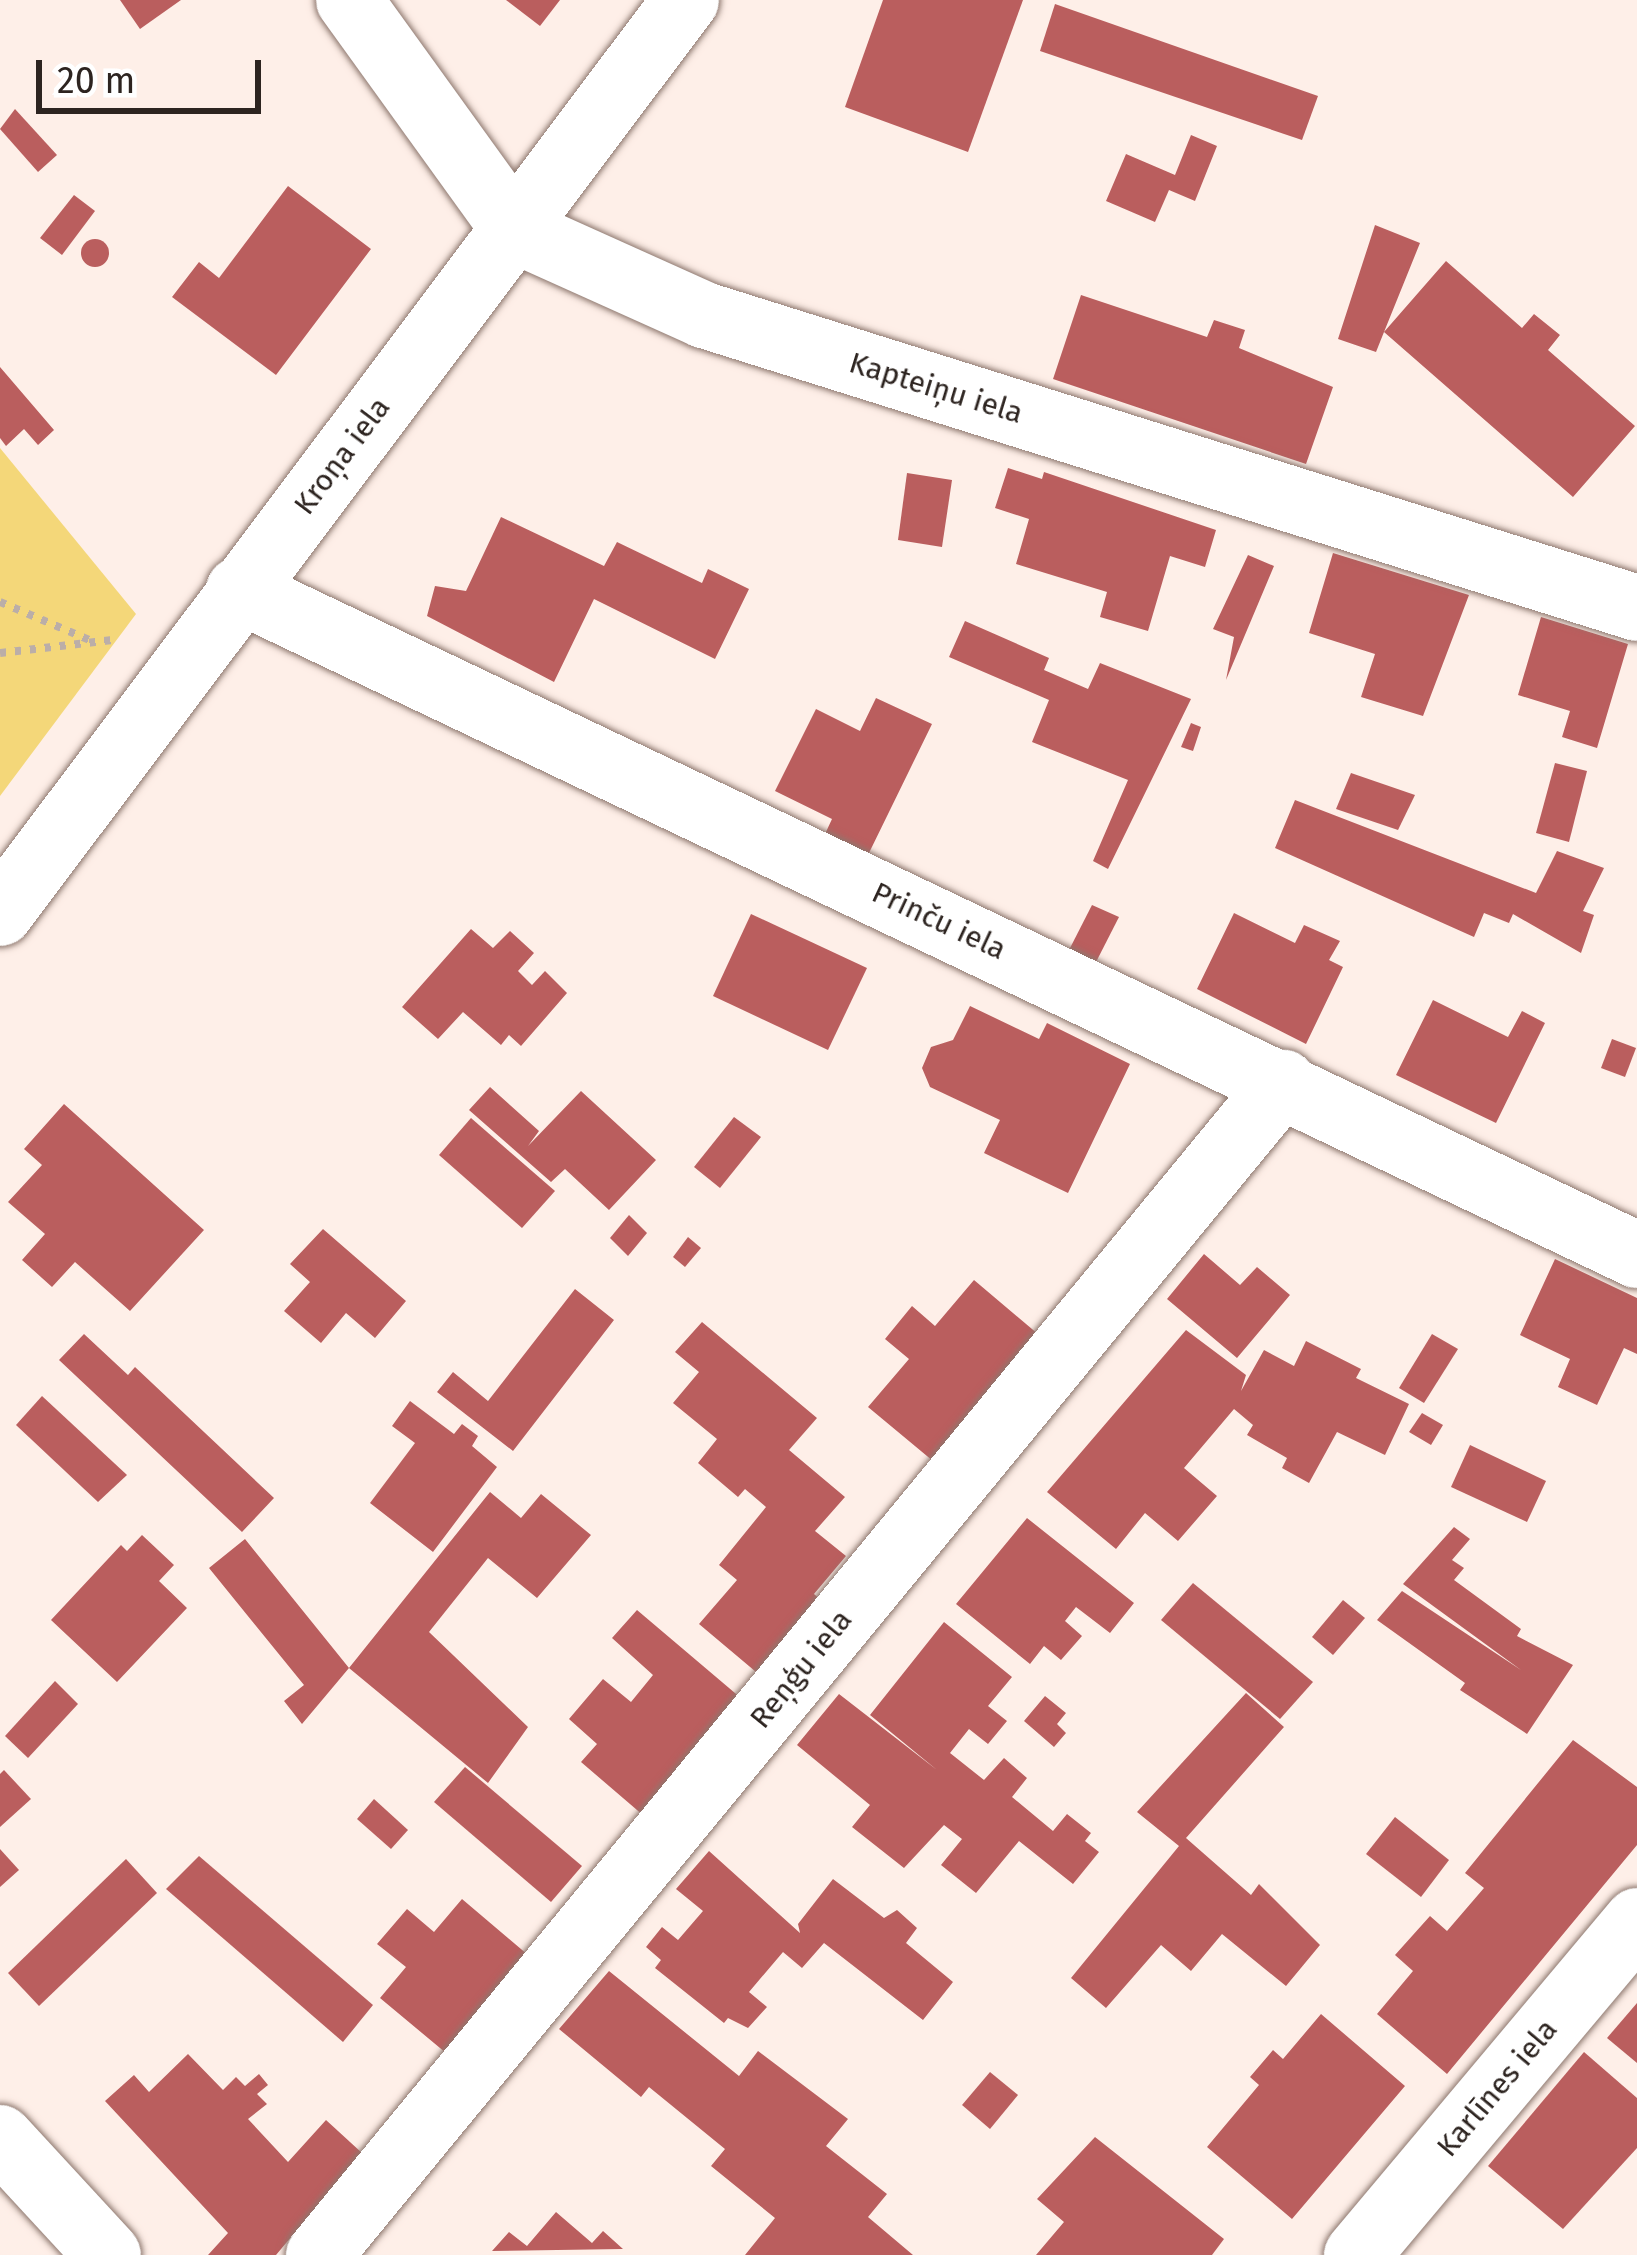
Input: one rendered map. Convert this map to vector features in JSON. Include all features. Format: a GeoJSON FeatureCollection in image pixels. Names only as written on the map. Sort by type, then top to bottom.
{"type":"FeatureCollection","features":[{"type":"Feature","properties":{"kind":"street"},"geometry":{"type":"LineString","coordinates":[[349,0],[514,230]]}},
{"type":"Feature","properties":{"kind":"street","name":"Kroņa iela"},"geometry":{"type":"LineString","coordinates":[[0,914],[686,0]]}},
{"type":"Feature","properties":{"kind":"street","name":"Kapteiņu iela"},"geometry":{"type":"LineString","coordinates":[[514,230],[704,314],[1637,608]]}},
{"type":"Feature","properties":{"kind":"street","name":"Prinču iela"},"geometry":{"type":"LineString","coordinates":[[239,590],[1637,1255]]}},
{"type":"Feature","properties":{"kind":"street","name":"Reņģu iela"},"geometry":{"type":"LineString","coordinates":[[319,2255],[1283,1083]]}},
{"type":"Feature","properties":{"kind":"street","name":"Karlīnes iela"},"geometry":{"type":"LineString","coordinates":[[1357,2255],[1637,1921]]}},
{"type":"Feature","properties":{"kind":"street"},"geometry":{"type":"LineString","coordinates":[[0,2138],[108,2255]]}},
{"type":"Feature","properties":{"kind":"path"},"geometry":{"type":"LineString","coordinates":[[0,602],[97,643]]}},
{"type":"Feature","properties":{"kind":"path"},"geometry":{"type":"LineString","coordinates":[[0,653],[119,639]]}},
{"type":"Feature","properties":{"kind":"shaded area"},"geometry":{"type":"Polygon","coordinates":[[[0,448],[136,614],[0,796],[0,448]]]}},
{"type":"Feature","properties":{"kind":"building"},"geometry":{"type":"Polygon","coordinates":[[[120,0],[181,0],[140,29],[120,0]]]}},
{"type":"Feature","properties":{"kind":"building"},"geometry":{"type":"Polygon","coordinates":[[[506,0],[560,0],[540,26],[506,0]]]}},
{"type":"Feature","properties":{"kind":"building"},"geometry":{"type":"Polygon","coordinates":[[[883,0],[1023,0],[968,152],[845,107],[883,0]]]}},
{"type":"Feature","properties":{"kind":"building"},"geometry":{"type":"Polygon","coordinates":[[[1055,4],[1318,96],[1302,140],[1040,51],[1055,4]]]}},
{"type":"Feature","properties":{"kind":"building"},"geometry":{"type":"Polygon","coordinates":[[[15,109],[57,155],[38,172],[0,129],[15,109]]]}},
{"type":"Feature","properties":{"kind":"building"},"geometry":{"type":"Polygon","coordinates":[[[1191,135],[1217,146],[1195,201],[1169,190],[1155,222],[1106,201],[1126,154],[1175,175],[1191,135]]]}},
{"type":"Feature","properties":{"kind":"building"},"geometry":{"type":"Polygon","coordinates":[[[288,186],[371,249],[276,375],[172,297],[199,262],[219,278],[288,186]]]}},
{"type":"Feature","properties":{"kind":"building"},"geometry":{"type":"Polygon","coordinates":[[[74,195],[95,211],[62,255],[40,238],[74,195]]]}},
{"type":"Feature","properties":{"kind":"building"},"geometry":{"type":"Polygon","coordinates":[[[1375,225],[1420,243],[1376,352],[1338,339],[1375,225]]]}},
{"type":"Feature","properties":{"kind":"building"},"geometry":{"type":"Polygon","coordinates":[[[95,239],[105,243],[109,253],[105,263],[95,267],[85,263],[81,253],[85,243],[95,239]]]}},
{"type":"Feature","properties":{"kind":"building"},"geometry":{"type":"Polygon","coordinates":[[[1446,261],[1522,328],[1534,314],[1560,335],[1548,350],[1635,426],[1573,497],[1384,332],[1446,261]]]}},
{"type":"Feature","properties":{"kind":"building"},"geometry":{"type":"Polygon","coordinates":[[[1081,295],[1207,337],[1214,320],[1245,330],[1239,348],[1333,387],[1306,464],[1053,379],[1081,295]]]}},
{"type":"Feature","properties":{"kind":"building"},"geometry":{"type":"Polygon","coordinates":[[[0,367],[54,430],[38,445],[24,429],[6,446],[0,438],[0,367]]]}},
{"type":"Feature","properties":{"kind":"building"},"geometry":{"type":"Polygon","coordinates":[[[1008,468],[1042,479],[1044,472],[1216,530],[1205,567],[1170,556],[1148,631],[1100,617],[1107,592],[1016,564],[1029,519],[995,508],[1008,468]]]}},
{"type":"Feature","properties":{"kind":"building"},"geometry":{"type":"Polygon","coordinates":[[[907,473],[952,480],[942,547],[898,540],[907,473]]]}},
{"type":"Feature","properties":{"kind":"building"},"geometry":{"type":"Polygon","coordinates":[[[501,517],[604,566],[617,542],[702,583],[708,569],[749,589],[715,659],[594,599],[554,682],[427,616],[435,586],[466,591],[501,517]]]}},
{"type":"Feature","properties":{"kind":"building"},"geometry":{"type":"Polygon","coordinates":[[[1333,553],[1469,595],[1423,716],[1361,697],[1375,654],[1309,633],[1333,553]]]}},
{"type":"Feature","properties":{"kind":"building"},"geometry":{"type":"Polygon","coordinates":[[[1248,555],[1274,566],[1226,680],[1234,637],[1213,629],[1248,555]]]}},
{"type":"Feature","properties":{"kind":"building"},"geometry":{"type":"Polygon","coordinates":[[[1541,617],[1628,644],[1597,748],[1562,737],[1570,711],[1518,695],[1541,617]]]}},
{"type":"Feature","properties":{"kind":"building"},"geometry":{"type":"Polygon","coordinates":[[[965,621],[1049,658],[1044,670],[1088,689],[1100,663],[1191,699],[1108,869],[1093,861],[1128,780],[1032,742],[1049,700],[949,657],[965,621]]]}},
{"type":"Feature","properties":{"kind":"building"},"geometry":{"type":"Polygon","coordinates":[[[876,698],[932,724],[868,855],[825,834],[832,819],[775,791],[816,709],[860,731],[876,698]]]}},
{"type":"Feature","properties":{"kind":"building"},"geometry":{"type":"Polygon","coordinates":[[[1191,723],[1201,727],[1193,751],[1181,747],[1191,723]]]}},
{"type":"Feature","properties":{"kind":"building"},"geometry":{"type":"Polygon","coordinates":[[[1555,763],[1587,771],[1569,842],[1536,833],[1555,763]]]}},
{"type":"Feature","properties":{"kind":"building"},"geometry":{"type":"Polygon","coordinates":[[[1351,773],[1415,795],[1398,830],[1336,809],[1351,773]]]}},
{"type":"Feature","properties":{"kind":"building"},"geometry":{"type":"Polygon","coordinates":[[[1295,800],[1536,893],[1557,851],[1604,868],[1583,911],[1594,915],[1581,953],[1513,914],[1509,923],[1484,913],[1474,937],[1275,848],[1295,800]]]}},
{"type":"Feature","properties":{"kind":"building"},"geometry":{"type":"Polygon","coordinates":[[[1092,905],[1119,917],[1095,964],[1068,952],[1092,905]]]}},
{"type":"Feature","properties":{"kind":"building"},"geometry":{"type":"Polygon","coordinates":[[[1234,913],[1295,943],[1304,925],[1340,941],[1329,960],[1343,967],[1306,1044],[1197,989],[1234,913]]]}},
{"type":"Feature","properties":{"kind":"building"},"geometry":{"type":"Polygon","coordinates":[[[751,914],[867,968],[828,1050],[713,996],[751,914]]]}},
{"type":"Feature","properties":{"kind":"building"},"geometry":{"type":"Polygon","coordinates":[[[471,929],[493,948],[510,931],[534,953],[518,971],[532,985],[545,971],[567,993],[521,1046],[509,1035],[501,1045],[463,1012],[438,1039],[402,1007],[471,929]]]}},
{"type":"Feature","properties":{"kind":"building"},"geometry":{"type":"Polygon","coordinates":[[[1433,1000],[1508,1037],[1522,1011],[1545,1023],[1496,1123],[1396,1075],[1433,1000]]]}},
{"type":"Feature","properties":{"kind":"building"},"geometry":{"type":"Polygon","coordinates":[[[970,1006],[1039,1039],[1047,1023],[1130,1064],[1068,1193],[984,1153],[1000,1120],[930,1087],[922,1068],[931,1047],[953,1040],[970,1006]]]}},
{"type":"Feature","properties":{"kind":"building"},"geometry":{"type":"Polygon","coordinates":[[[1612,1039],[1636,1048],[1625,1077],[1601,1068],[1612,1039]]]}},
{"type":"Feature","properties":{"kind":"building"},"geometry":{"type":"Polygon","coordinates":[[[490,1087],[539,1131],[528,1146],[581,1091],[656,1160],[609,1210],[565,1169],[551,1182],[469,1110],[490,1087]]]}},
{"type":"Feature","properties":{"kind":"building"},"geometry":{"type":"Polygon","coordinates":[[[64,1104],[204,1230],[130,1311],[75,1262],[52,1287],[22,1260],[45,1234],[8,1202],[42,1165],[24,1149],[64,1104]]]}},
{"type":"Feature","properties":{"kind":"building"},"geometry":{"type":"Polygon","coordinates":[[[734,1117],[761,1137],[720,1188],[694,1167],[734,1117]]]}},
{"type":"Feature","properties":{"kind":"building"},"geometry":{"type":"Polygon","coordinates":[[[471,1118],[555,1191],[522,1228],[439,1155],[471,1118]]]}},
{"type":"Feature","properties":{"kind":"building"},"geometry":{"type":"Polygon","coordinates":[[[629,1215],[647,1233],[628,1256],[610,1238],[629,1215]]]}},
{"type":"Feature","properties":{"kind":"building"},"geometry":{"type":"Polygon","coordinates":[[[323,1229],[406,1301],[375,1338],[346,1313],[321,1343],[284,1311],[310,1282],[290,1264],[323,1229]]]}},
{"type":"Feature","properties":{"kind":"building"},"geometry":{"type":"Polygon","coordinates":[[[688,1237],[701,1248],[685,1267],[673,1257],[688,1237]]]}},
{"type":"Feature","properties":{"kind":"building"},"geometry":{"type":"Polygon","coordinates":[[[1204,1254],[1240,1285],[1257,1267],[1290,1295],[1237,1358],[1167,1299],[1204,1254]]]}},
{"type":"Feature","properties":{"kind":"building"},"geometry":{"type":"Polygon","coordinates":[[[1555,1259],[1637,1298],[1637,1354],[1624,1348],[1597,1405],[1558,1387],[1570,1359],[1520,1335],[1555,1259]]]}},
{"type":"Feature","properties":{"kind":"building"},"geometry":{"type":"Polygon","coordinates":[[[974,1280],[1045,1340],[939,1466],[868,1407],[909,1359],[885,1339],[912,1306],[935,1326],[974,1280]]]}},
{"type":"Feature","properties":{"kind":"building"},"geometry":{"type":"Polygon","coordinates":[[[575,1289],[614,1320],[513,1451],[437,1392],[453,1372],[488,1401],[575,1289]]]}},
{"type":"Feature","properties":{"kind":"building"},"geometry":{"type":"Polygon","coordinates":[[[702,1322],[817,1418],[789,1450],[845,1497],[815,1531],[846,1556],[814,1594],[824,1603],[762,1677],[699,1624],[737,1580],[719,1565],[766,1507],[745,1489],[738,1497],[698,1463],[717,1439],[673,1403],[699,1372],[675,1352],[702,1322]]]}},
{"type":"Feature","properties":{"kind":"building"},"geometry":{"type":"Polygon","coordinates":[[[1186,1330],[1246,1375],[1241,1391],[1264,1350],[1294,1366],[1306,1341],[1361,1369],[1356,1378],[1409,1404],[1385,1455],[1337,1432],[1309,1483],[1282,1468],[1287,1458],[1247,1435],[1253,1425],[1234,1409],[1184,1468],[1217,1496],[1178,1541],[1145,1513],[1116,1549],[1047,1492],[1186,1330]]]}},
{"type":"Feature","properties":{"kind":"building"},"geometry":{"type":"Polygon","coordinates":[[[84,1334],[128,1375],[135,1367],[274,1498],[242,1532],[59,1360],[84,1334]]]}},
{"type":"Feature","properties":{"kind":"building"},"geometry":{"type":"Polygon","coordinates":[[[1432,1334],[1458,1349],[1424,1403],[1399,1388],[1432,1334]]]}},
{"type":"Feature","properties":{"kind":"building"},"geometry":{"type":"Polygon","coordinates":[[[42,1396],[127,1475],[98,1502],[16,1425],[42,1396]]]}},
{"type":"Feature","properties":{"kind":"building"},"geometry":{"type":"Polygon","coordinates":[[[410,1401],[454,1434],[462,1424],[478,1436],[472,1446],[497,1467],[433,1552],[370,1503],[415,1443],[392,1426],[410,1401]]]}},
{"type":"Feature","properties":{"kind":"building"},"geometry":{"type":"Polygon","coordinates":[[[1422,1413],[1443,1425],[1431,1445],[1409,1432],[1422,1413]]]}},
{"type":"Feature","properties":{"kind":"building"},"geometry":{"type":"Polygon","coordinates":[[[1470,1445],[1546,1481],[1527,1522],[1451,1487],[1470,1445]]]}},
{"type":"Feature","properties":{"kind":"building"},"geometry":{"type":"Polygon","coordinates":[[[490,1492],[521,1518],[541,1494],[591,1535],[537,1598],[488,1558],[429,1632],[528,1727],[488,1783],[349,1668],[490,1492]]]}},
{"type":"Feature","properties":{"kind":"building"},"geometry":{"type":"Polygon","coordinates":[[[1027,1518],[1134,1603],[1110,1633],[1076,1607],[1065,1621],[1082,1636],[1061,1660],[1044,1646],[1030,1664],[956,1604],[1027,1518]]]}},
{"type":"Feature","properties":{"kind":"building"},"geometry":{"type":"Polygon","coordinates":[[[1454,1527],[1470,1539],[1452,1560],[1464,1568],[1454,1580],[1521,1629],[1517,1636],[1573,1665],[1527,1734],[1460,1690],[1465,1683],[1377,1620],[1402,1591],[1521,1670],[1403,1584],[1454,1527]]]}},
{"type":"Feature","properties":{"kind":"building"},"geometry":{"type":"Polygon","coordinates":[[[142,1535],[174,1565],[159,1581],[187,1608],[117,1682],[51,1620],[121,1545],[127,1551],[142,1535]]]}},
{"type":"Feature","properties":{"kind":"building"},"geometry":{"type":"Polygon","coordinates":[[[245,1539],[349,1668],[302,1724],[284,1701],[304,1685],[209,1568],[245,1539]]]}},
{"type":"Feature","properties":{"kind":"building"},"geometry":{"type":"Polygon","coordinates":[[[1193,1583],[1313,1682],[1280,1719],[1161,1620],[1193,1583]]]}},
{"type":"Feature","properties":{"kind":"building"},"geometry":{"type":"Polygon","coordinates":[[[1343,1600],[1365,1618],[1333,1655],[1312,1637],[1343,1600]]]}},
{"type":"Feature","properties":{"kind":"building"},"geometry":{"type":"Polygon","coordinates":[[[637,1610],[742,1699],[644,1816],[581,1762],[597,1744],[569,1719],[603,1679],[631,1702],[653,1675],[612,1638],[637,1610]]]}},
{"type":"Feature","properties":{"kind":"building"},"geometry":{"type":"Polygon","coordinates":[[[944,1622],[1012,1677],[988,1706],[1007,1721],[988,1744],[969,1729],[950,1753],[984,1780],[1004,1758],[1027,1778],[1012,1797],[1053,1831],[1067,1814],[1091,1833],[1085,1841],[1099,1852],[1073,1884],[1019,1841],[976,1893],[941,1865],[962,1839],[944,1825],[904,1868],[852,1827],[870,1805],[797,1745],[839,1694],[937,1770],[870,1715],[944,1622]]]}},
{"type":"Feature","properties":{"kind":"building"},"geometry":{"type":"Polygon","coordinates":[[[55,1681],[78,1704],[28,1758],[5,1736],[55,1681]]]}},
{"type":"Feature","properties":{"kind":"building"},"geometry":{"type":"Polygon","coordinates":[[[1246,1693],[1284,1727],[1186,1838],[1251,1895],[1259,1884],[1320,1945],[1286,1986],[1222,1934],[1191,1971],[1161,1945],[1106,2008],[1071,1978],[1179,1846],[1137,1812],[1246,1693]]]}},
{"type":"Feature","properties":{"kind":"building"},"geometry":{"type":"Polygon","coordinates":[[[1045,1696],[1066,1713],[1057,1724],[1066,1733],[1054,1747],[1024,1721],[1045,1696]]]}},
{"type":"Feature","properties":{"kind":"building"},"geometry":{"type":"Polygon","coordinates":[[[1573,1740],[1637,1787],[1637,1845],[1447,2074],[1377,2014],[1413,1971],[1395,1955],[1430,1916],[1447,1931],[1484,1888],[1465,1873],[1573,1740]]]}},
{"type":"Feature","properties":{"kind":"building"},"geometry":{"type":"Polygon","coordinates":[[[465,1767],[582,1866],[551,1902],[434,1802],[465,1767]]]}},
{"type":"Feature","properties":{"kind":"building"},"geometry":{"type":"Polygon","coordinates":[[[4,1770],[31,1799],[0,1827],[0,1774],[4,1770]]]}},
{"type":"Feature","properties":{"kind":"building"},"geometry":{"type":"Polygon","coordinates":[[[374,1799],[408,1830],[391,1849],[357,1819],[374,1799]]]}},
{"type":"Feature","properties":{"kind":"building"},"geometry":{"type":"Polygon","coordinates":[[[1395,1817],[1449,1860],[1421,1897],[1366,1854],[1395,1817]]]}},
{"type":"Feature","properties":{"kind":"building"},"geometry":{"type":"Polygon","coordinates":[[[0,1849],[19,1870],[0,1887],[0,1849]]]}},
{"type":"Feature","properties":{"kind":"building"},"geometry":{"type":"Polygon","coordinates":[[[709,1851],[800,1933],[798,1924],[833,1879],[884,1918],[897,1910],[917,1928],[906,1943],[953,1982],[923,2020],[824,1943],[802,1968],[783,1952],[749,1992],[767,2007],[748,2028],[728,2018],[724,2023],[655,1968],[661,1960],[646,1947],[662,1927],[678,1940],[703,1911],[676,1889],[709,1851]]]}},
{"type":"Feature","properties":{"kind":"building"},"geometry":{"type":"Polygon","coordinates":[[[199,1856],[373,2005],[343,2042],[166,1889],[199,1856]]]}},
{"type":"Feature","properties":{"kind":"building"},"geometry":{"type":"Polygon","coordinates":[[[126,1859],[157,1893],[39,2006],[8,1973],[126,1859]]]}},
{"type":"Feature","properties":{"kind":"building"},"geometry":{"type":"Polygon","coordinates":[[[462,1899],[528,1955],[446,2053],[380,1998],[406,1967],[377,1944],[407,1909],[434,1932],[462,1899]]]}},
{"type":"Feature","properties":{"kind":"building"},"geometry":{"type":"Polygon","coordinates":[[[609,1971],[739,2076],[758,2051],[848,2119],[826,2146],[887,2194],[868,2217],[913,2255],[745,2255],[775,2218],[711,2166],[725,2149],[649,2087],[641,2097],[559,2029],[609,1971]]]}},
{"type":"Feature","properties":{"kind":"building"},"geometry":{"type":"Polygon","coordinates":[[[1637,2003],[1637,2063],[1607,2038],[1637,2003]]]}},
{"type":"Feature","properties":{"kind":"building"},"geometry":{"type":"Polygon","coordinates":[[[1321,2014],[1405,2086],[1292,2219],[1207,2147],[1259,2085],[1250,2077],[1273,2050],[1283,2059],[1321,2014]]]}},
{"type":"Feature","properties":{"kind":"building"},"geometry":{"type":"Polygon","coordinates":[[[1584,2052],[1637,2098],[1637,2148],[1563,2229],[1488,2166],[1584,2052]]]}},
{"type":"Feature","properties":{"kind":"building"},"geometry":{"type":"Polygon","coordinates":[[[188,2054],[223,2090],[236,2077],[245,2086],[259,2074],[268,2085],[257,2094],[267,2104],[248,2119],[288,2162],[326,2120],[362,2153],[276,2255],[208,2255],[228,2233],[105,2101],[134,2075],[149,2092],[188,2054]]]}},
{"type":"Feature","properties":{"kind":"building"},"geometry":{"type":"Polygon","coordinates":[[[990,2072],[1018,2095],[990,2129],[962,2105],[990,2072]]]}},
{"type":"Feature","properties":{"kind":"building"},"geometry":{"type":"Polygon","coordinates":[[[1095,2137],[1224,2239],[1212,2255],[1036,2255],[1064,2222],[1037,2199],[1095,2137]]]}},
{"type":"Feature","properties":{"kind":"building"},"geometry":{"type":"Polygon","coordinates":[[[556,2212],[592,2243],[603,2231],[623,2249],[492,2251],[509,2232],[527,2246],[556,2212]]]}}]}
